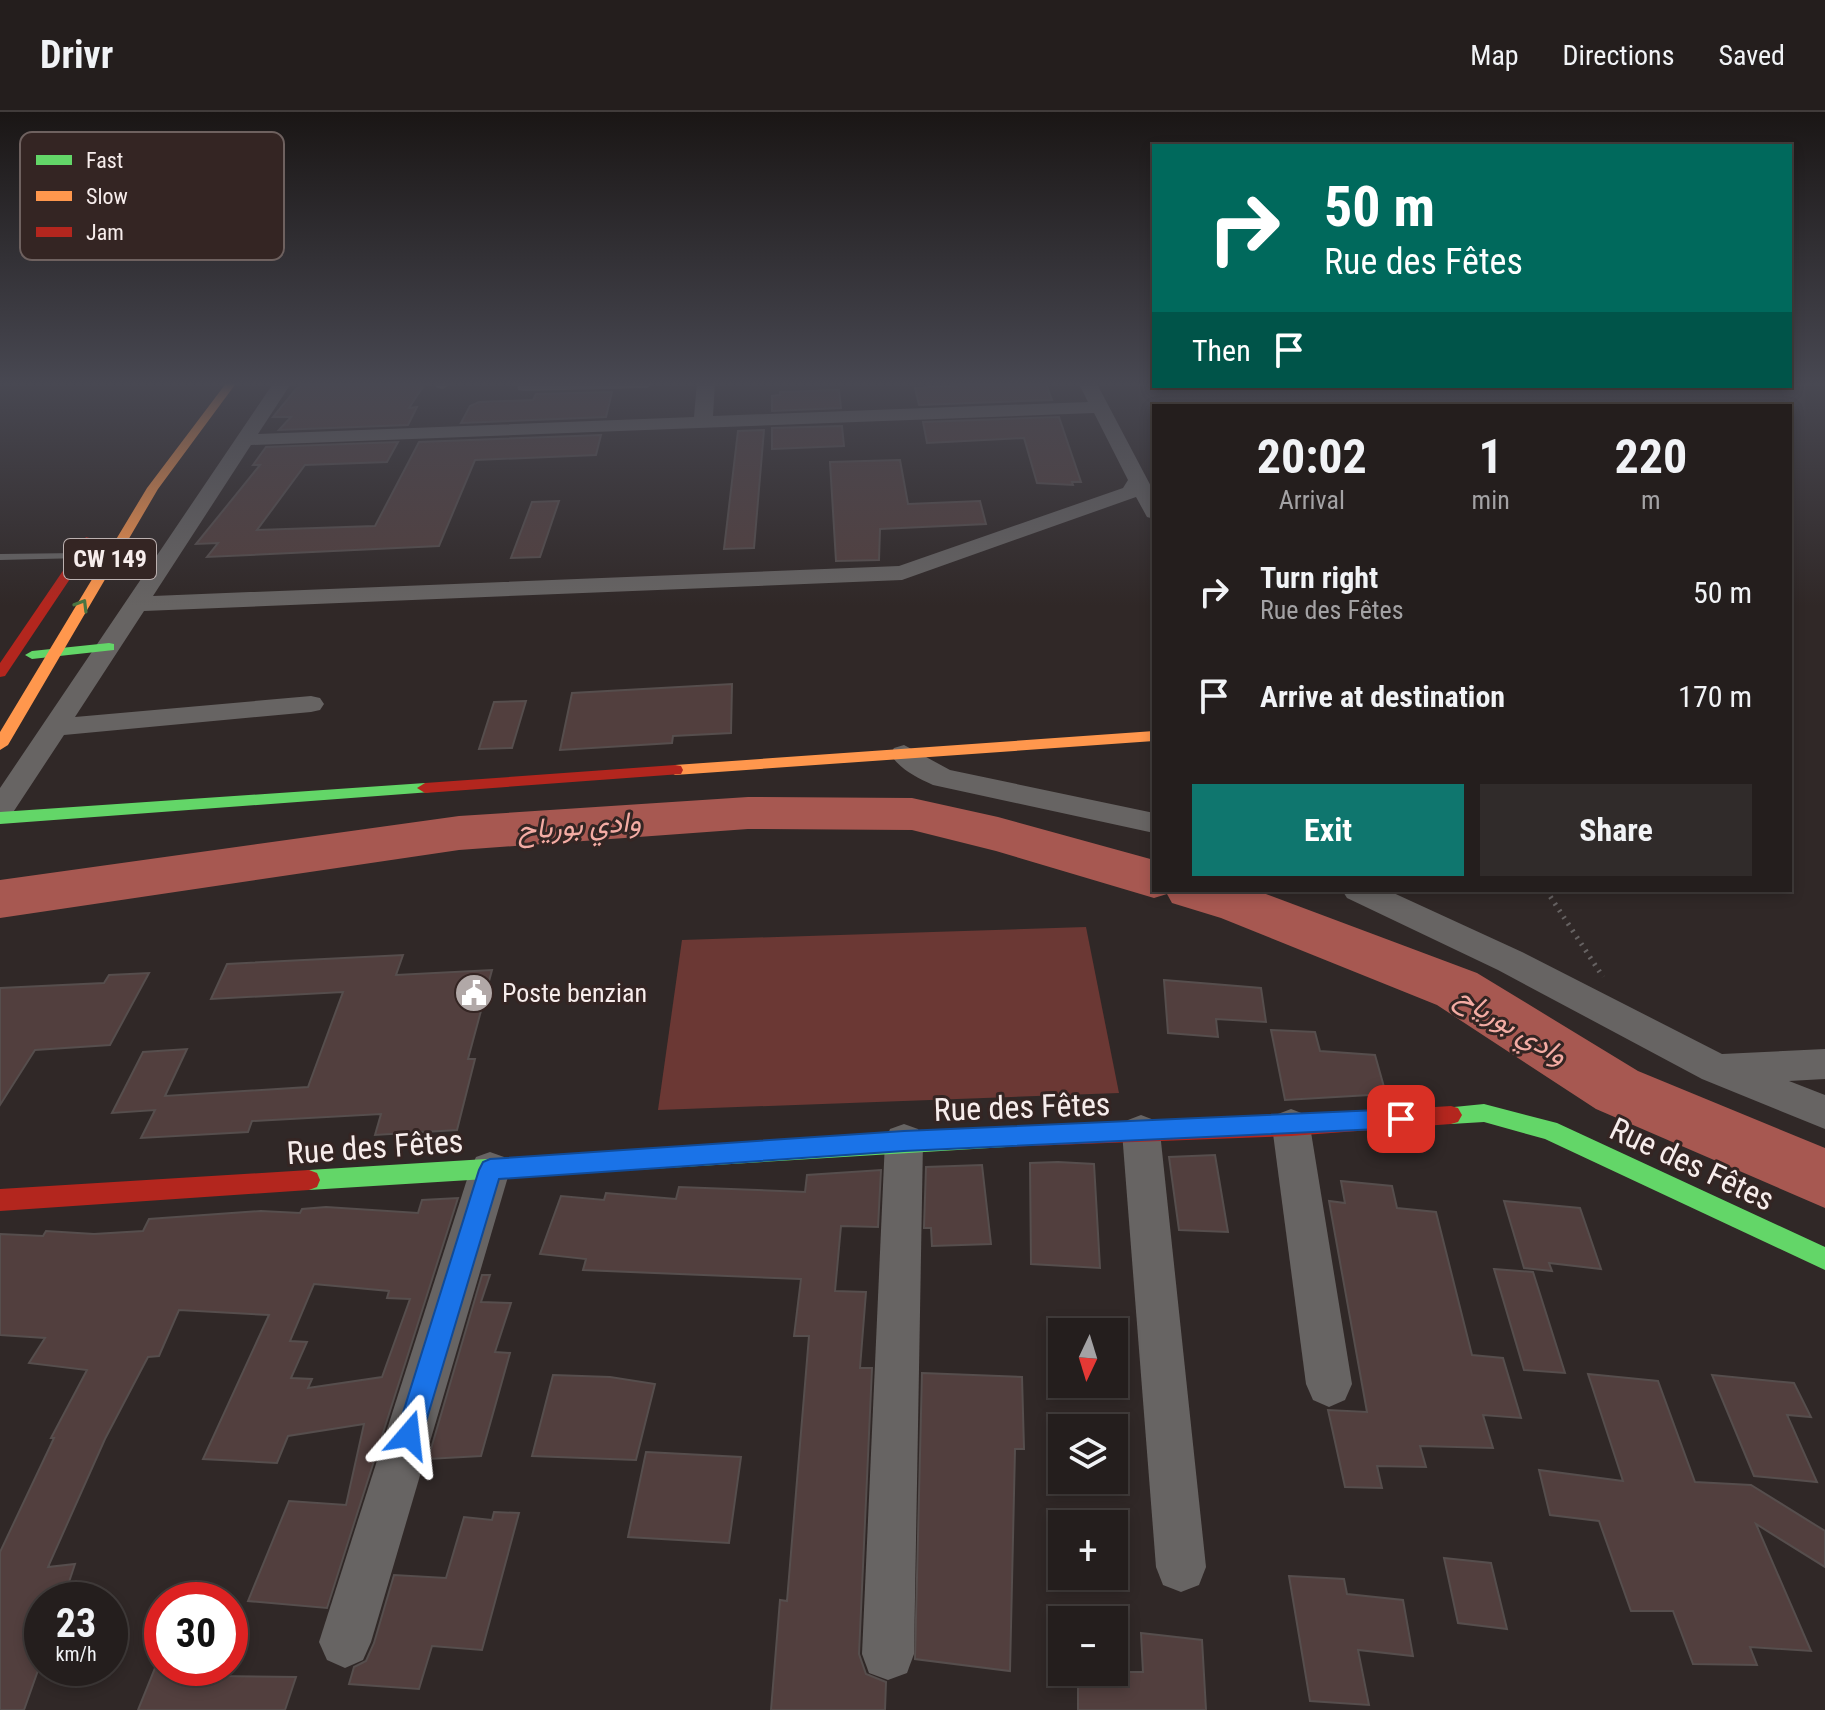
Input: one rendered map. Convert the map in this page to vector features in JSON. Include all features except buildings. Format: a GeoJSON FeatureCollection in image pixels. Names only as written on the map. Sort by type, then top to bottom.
{"type":"FeatureCollection","features":[{"type":"Feature","properties":{"kind":"main road"},"geometry":{"type":"LineString","coordinates":[[146,465],[153,457]]}},
{"type":"Feature","properties":{"kind":"main road","name":"CW 149"},"geometry":{"type":"LineString","coordinates":[[0,745],[153,488],[176,457]]}},
{"type":"Feature","properties":{"kind":"main road","name":"CW 149"},"geometry":{"type":"LineString","coordinates":[[5,665],[103,523]]}},
{"type":"Feature","properties":{"kind":"main road"},"geometry":{"type":"LineString","coordinates":[[5,665],[54,652],[109,647]]}},
{"type":"Feature","properties":{"kind":"main road"},"geometry":{"type":"LineString","coordinates":[[0,818],[1152,736]]}},
{"type":"Feature","properties":{"kind":"main road","name":"Rue des Fêtes"},"geometry":{"type":"LineString","coordinates":[[0,1200],[904,1141],[1291,1126],[1484,1113],[1549,1130],[1825,1259]]}},
{"type":"Feature","properties":{"kind":"street"},"geometry":{"type":"LineString","coordinates":[[0,810],[234,457]]}},
{"type":"Feature","properties":{"kind":"street"},"geometry":{"type":"LineString","coordinates":[[1126,457],[1152,509]]}},
{"type":"Feature","properties":{"kind":"street"},"geometry":{"type":"LineString","coordinates":[[136,604],[902,573],[1131,492],[1138,480]]}},
{"type":"Feature","properties":{"kind":"street"},"geometry":{"type":"LineString","coordinates":[[55,727],[311,704]]}},
{"type":"Feature","properties":{"kind":"street"},"geometry":{"type":"LineString","coordinates":[[904,754],[920,768],[956,782],[1060,800],[1152,823]]}},
{"type":"Feature","properties":{"kind":"street"},"geometry":{"type":"LineString","coordinates":[[1362,892],[1473,943],[1715,1068],[1825,1112]]}},
{"type":"Feature","properties":{"kind":"street"},"geometry":{"type":"LineString","coordinates":[[1715,1068],[1825,1064]]}},
{"type":"Feature","properties":{"kind":"street"},"geometry":{"type":"LineString","coordinates":[[1291,1126],[1329,1384]]}},
{"type":"Feature","properties":{"kind":"street"},"geometry":{"type":"LineString","coordinates":[[1141,1132],[1181,1567]]}},
{"type":"Feature","properties":{"kind":"street"},"geometry":{"type":"LineString","coordinates":[[888,1654],[904,1141]]}},
{"type":"Feature","properties":{"kind":"street"},"geometry":{"type":"LineString","coordinates":[[345,1642],[490,1170]]}},
{"type":"Feature","properties":{"kind":"lane"},"geometry":{"type":"LineString","coordinates":[[0,557],[78,556]]}},
{"type":"Feature","properties":{"kind":"path"},"geometry":{"type":"LineString","coordinates":[[1547,892],[1605,980]]}},
{"type":"Feature","properties":{"kind":"shaded area"},"geometry":{"type":"Polygon","coordinates":[[[1086,927],[1119,1093],[658,1110],[682,940],[1086,927]]]}},
{"type":"Feature","properties":{"kind":"waterway","name":"وادي بورياح"},"geometry":{"type":"LineString","coordinates":[[0,899],[459,833],[748,813],[912,814],[998,834],[1152,878]]}},
{"type":"Feature","properties":{"kind":"waterway","name":"وادي بورياح"},"geometry":{"type":"LineString","coordinates":[[1197,892],[1238,904],[1457,989],[1617,1090],[1825,1178]]}},
{"type":"Feature","properties":{"kind":"traffic: fast"},"geometry":{"type":"LineString","coordinates":[[32,655],[109,647]]}},
{"type":"Feature","properties":{"kind":"traffic: fast"},"geometry":{"type":"LineString","coordinates":[[0,818],[425,788]]}},
{"type":"Feature","properties":{"kind":"traffic: fast"},"geometry":{"type":"LineString","coordinates":[[1451,1115],[1484,1113],[1549,1130],[1825,1259]]}},
{"type":"Feature","properties":{"kind":"traffic: fast"},"geometry":{"type":"LineString","coordinates":[[309,1180],[1006,1137]]}},
{"type":"Feature","properties":{"kind":"traffic: slow"},"geometry":{"type":"LineString","coordinates":[[0,745],[153,488],[176,457]]}},
{"type":"Feature","properties":{"kind":"traffic: slow"},"geometry":{"type":"LineString","coordinates":[[675,770],[1152,736]]}},
{"type":"Feature","properties":{"kind":"traffic: jam"},"geometry":{"type":"LineString","coordinates":[[0,673],[90,540]]}},
{"type":"Feature","properties":{"kind":"traffic: jam"},"geometry":{"type":"LineString","coordinates":[[425,788],[675,770]]}},
{"type":"Feature","properties":{"kind":"traffic: jam"},"geometry":{"type":"LineString","coordinates":[[1006,1137],[1291,1126],[1451,1115]]}},
{"type":"Feature","properties":{"kind":"traffic: jam"},"geometry":{"type":"LineString","coordinates":[[0,1200],[309,1180]]}},
{"type":"Feature","properties":{"kind":"place","name":"Poste benzian"},"geometry":{"type":"Point","coordinates":[474,993]}},
{"type":"Feature","properties":{"kind":"route"},"geometry":{"type":"LineString","coordinates":[[409,1435],[490,1170],[904,1141],[1401,1119]]}}]}
